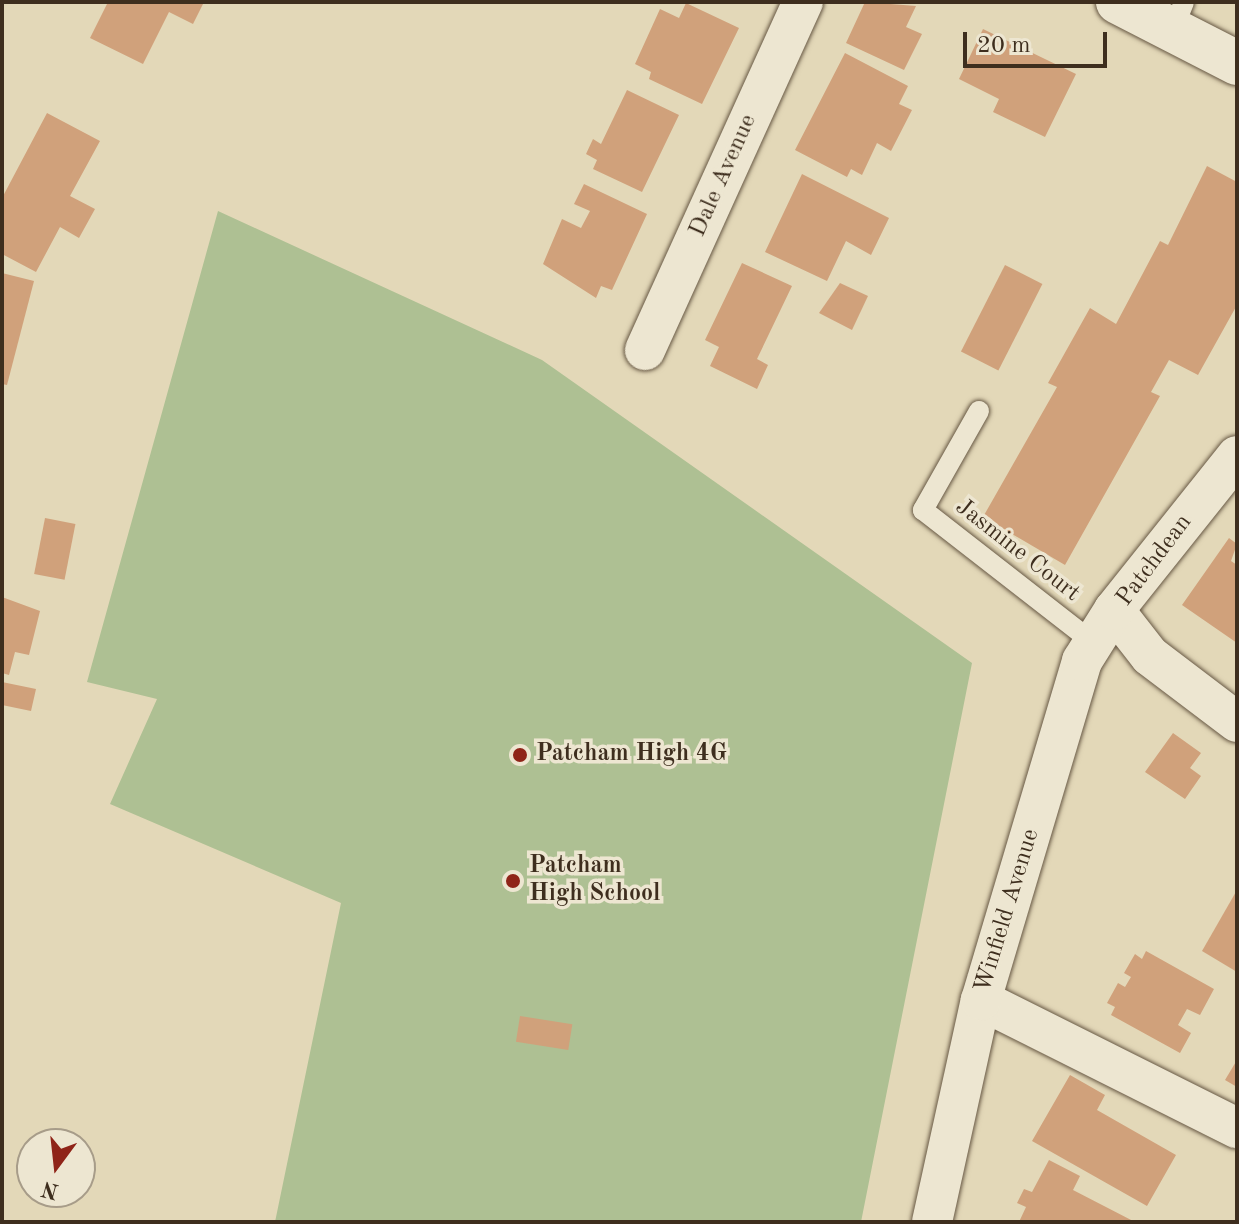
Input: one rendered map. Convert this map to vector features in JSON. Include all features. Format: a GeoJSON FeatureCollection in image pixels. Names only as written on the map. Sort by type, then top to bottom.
{"type":"FeatureCollection","features":[{"type":"Feature","properties":{"kind":"street","name":"Dale Avenue"},"geometry":{"type":"LineString","coordinates":[[645,350],[803,2]]}},
{"type":"Feature","properties":{"kind":"street"},"geometry":{"type":"LineString","coordinates":[[1118,2],[1178,17],[1237,63]]}},
{"type":"Feature","properties":{"kind":"street"},"geometry":{"type":"LineString","coordinates":[[1178,17],[1237,89]]}},
{"type":"Feature","properties":{"kind":"street","name":"Patchdean"},"geometry":{"type":"LineString","coordinates":[[1237,456],[1104,626],[1150,656],[1237,722]]}},
{"type":"Feature","properties":{"kind":"street","name":"Winfield Avenue"},"geometry":{"type":"LineString","coordinates":[[932,1222],[981,1000],[1082,661],[1104,626]]}},
{"type":"Feature","properties":{"kind":"street"},"geometry":{"type":"LineString","coordinates":[[981,1000],[1237,1128]]}},
{"type":"Feature","properties":{"kind":"lane","name":"Jasmine Court"},"geometry":{"type":"LineString","coordinates":[[979,411],[923,510],[1104,626]]}},
{"type":"Feature","properties":{"kind":"green space","name":"Patcham High School"},"geometry":{"type":"Polygon","coordinates":[[[218,211],[542,360],[972,663],[861,1222],[275,1222],[341,903],[110,804],[157,699],[87,682],[218,211]]]}},
{"type":"Feature","properties":{"kind":"building"},"geometry":{"type":"Polygon","coordinates":[[[108,2],[204,2],[193,24],[169,12],[143,64],[90,38],[108,2]]]}},
{"type":"Feature","properties":{"kind":"building"},"geometry":{"type":"Polygon","coordinates":[[[865,2],[916,6],[906,27],[922,34],[904,70],[846,43],[865,2]]]}},
{"type":"Feature","properties":{"kind":"building"},"geometry":{"type":"Polygon","coordinates":[[[686,3],[739,28],[702,104],[649,79],[651,72],[635,64],[660,9],[679,18],[686,3]]]}},
{"type":"Feature","properties":{"kind":"building"},"geometry":{"type":"Polygon","coordinates":[[[983,29],[1076,74],[1045,137],[993,112],[999,99],[959,79],[983,29]]]}},
{"type":"Feature","properties":{"kind":"building"},"geometry":{"type":"Polygon","coordinates":[[[845,53],[908,86],[899,104],[912,110],[891,151],[877,143],[862,175],[851,169],[847,177],[795,150],[845,53]]]}},
{"type":"Feature","properties":{"kind":"building"},"geometry":{"type":"Polygon","coordinates":[[[627,90],[679,115],[642,192],[593,169],[597,160],[586,154],[593,139],[601,144],[627,90]]]}},
{"type":"Feature","properties":{"kind":"building"},"geometry":{"type":"Polygon","coordinates":[[[47,113],[100,141],[70,196],[95,209],[79,238],[60,227],[36,272],[2,254],[2,198],[47,113]]]}},
{"type":"Feature","properties":{"kind":"building"},"geometry":{"type":"Polygon","coordinates":[[[1207,166],[1237,182],[1237,305],[1198,375],[1169,360],[1151,392],[1160,396],[1065,565],[983,517],[1057,387],[1048,383],[1090,308],[1116,324],[1160,241],[1168,245],[1207,166]]]}},
{"type":"Feature","properties":{"kind":"building"},"geometry":{"type":"Polygon","coordinates":[[[802,174],[889,218],[871,255],[846,241],[827,281],[765,252],[802,174]]]}},
{"type":"Feature","properties":{"kind":"building"},"geometry":{"type":"Polygon","coordinates":[[[584,184],[647,214],[612,290],[601,286],[596,298],[543,264],[562,219],[581,228],[590,211],[574,204],[584,184]]]}},
{"type":"Feature","properties":{"kind":"building"},"geometry":{"type":"Polygon","coordinates":[[[742,263],[792,286],[757,359],[768,365],[757,389],[710,366],[719,347],[705,340],[742,263]]]}},
{"type":"Feature","properties":{"kind":"building"},"geometry":{"type":"Polygon","coordinates":[[[1005,265],[1042,284],[998,370],[961,351],[1005,265]]]}},
{"type":"Feature","properties":{"kind":"building"},"geometry":{"type":"Polygon","coordinates":[[[2,273],[34,281],[7,385],[2,384],[2,273]]]}},
{"type":"Feature","properties":{"kind":"building"},"geometry":{"type":"Polygon","coordinates":[[[840,283],[868,296],[852,330],[819,313],[840,283]]]}},
{"type":"Feature","properties":{"kind":"building"},"geometry":{"type":"Polygon","coordinates":[[[45,518],[75,524],[65,580],[34,574],[45,518]]]}},
{"type":"Feature","properties":{"kind":"building"},"geometry":{"type":"Polygon","coordinates":[[[1229,538],[1237,544],[1231,561],[1237,565],[1237,643],[1182,605],[1229,538]]]}},
{"type":"Feature","properties":{"kind":"building"},"geometry":{"type":"Polygon","coordinates":[[[2,597],[40,611],[29,655],[15,652],[9,675],[2,673],[2,597]]]}},
{"type":"Feature","properties":{"kind":"building"},"geometry":{"type":"Polygon","coordinates":[[[2,682],[36,689],[31,711],[2,705],[2,682]]]}},
{"type":"Feature","properties":{"kind":"building"},"geometry":{"type":"Polygon","coordinates":[[[1173,733],[1201,753],[1190,768],[1201,776],[1185,799],[1145,772],[1173,733]]]}},
{"type":"Feature","properties":{"kind":"building"},"geometry":{"type":"Polygon","coordinates":[[[1237,890],[1237,972],[1202,951],[1237,890]]]}},
{"type":"Feature","properties":{"kind":"building"},"geometry":{"type":"Polygon","coordinates":[[[1146,951],[1214,989],[1200,1015],[1187,1009],[1178,1025],[1191,1033],[1180,1053],[1111,1015],[1115,1007],[1107,1003],[1118,983],[1125,987],[1131,977],[1124,973],[1135,954],[1142,959],[1146,951]]]}},
{"type":"Feature","properties":{"kind":"building"},"geometry":{"type":"Polygon","coordinates":[[[520,1016],[572,1024],[568,1050],[516,1042],[520,1016]]]}},
{"type":"Feature","properties":{"kind":"building"},"geometry":{"type":"Polygon","coordinates":[[[1237,1060],[1237,1087],[1225,1080],[1237,1060]]]}},
{"type":"Feature","properties":{"kind":"building"},"geometry":{"type":"Polygon","coordinates":[[[1070,1075],[1105,1095],[1097,1110],[1176,1155],[1147,1206],[1032,1141],[1070,1075]]]}},
{"type":"Feature","properties":{"kind":"building"},"geometry":{"type":"Polygon","coordinates":[[[1049,1160],[1080,1176],[1073,1190],[1135,1222],[1019,1222],[1026,1207],[1017,1203],[1024,1189],[1032,1192],[1049,1160]]]}},
{"type":"Feature","properties":{"kind":"place","name":"Patcham High 4G"},"geometry":{"type":"Point","coordinates":[520,755]}},
{"type":"Feature","properties":{"kind":"place","name":"Patcham High School"},"geometry":{"type":"Point","coordinates":[513,881]}}]}
